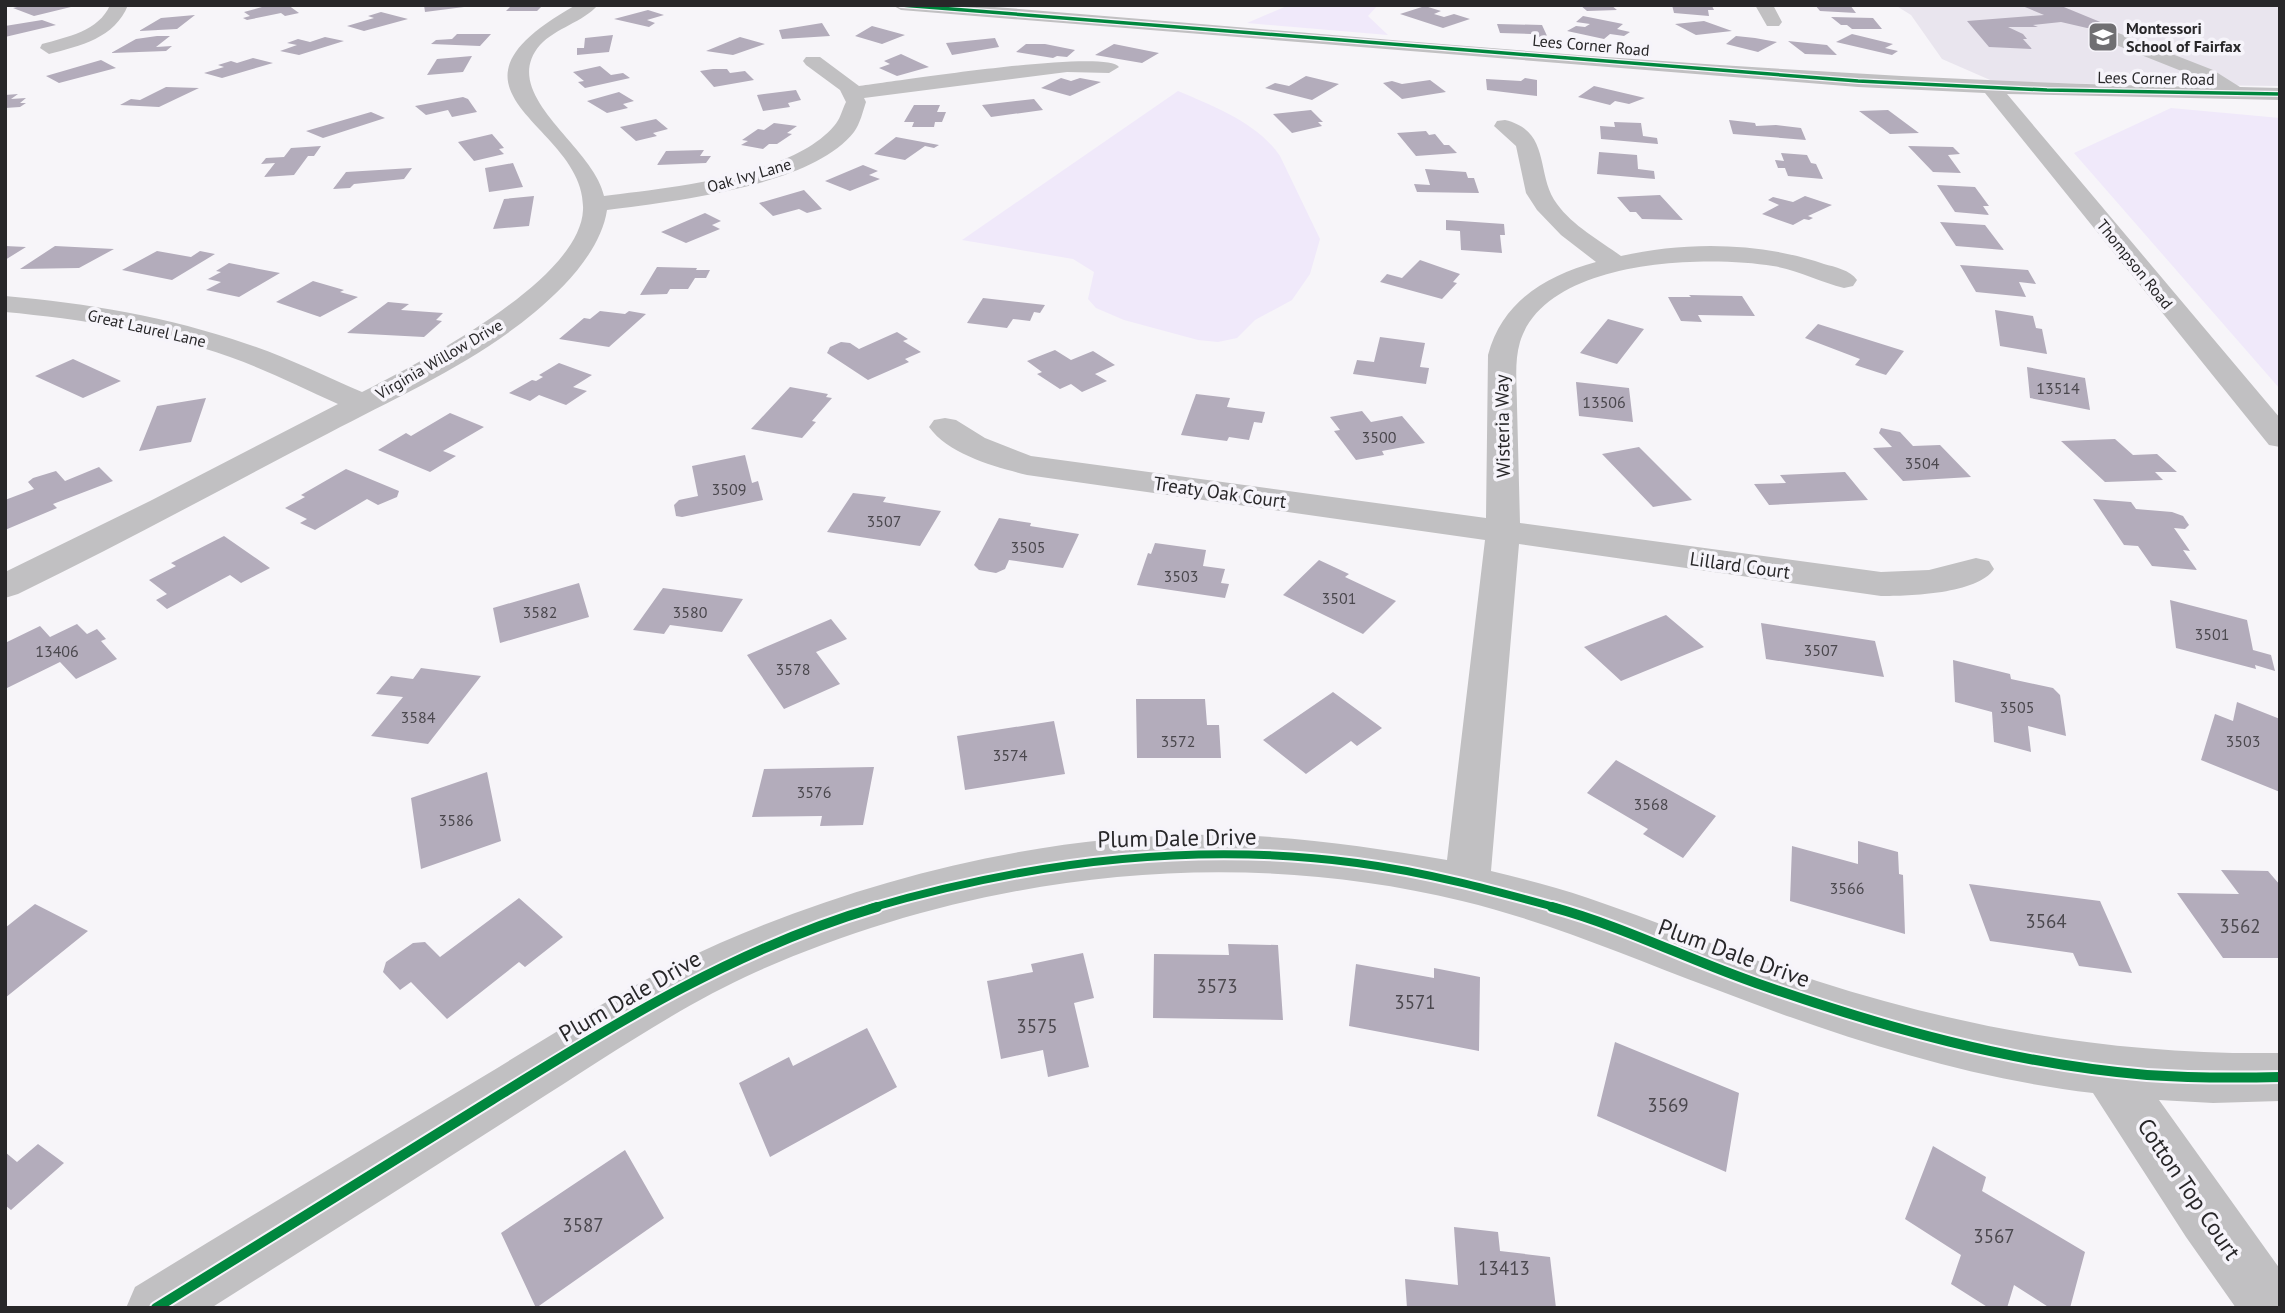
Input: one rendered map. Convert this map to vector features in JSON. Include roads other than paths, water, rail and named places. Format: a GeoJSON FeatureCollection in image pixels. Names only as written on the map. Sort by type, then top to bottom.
{"type":"FeatureCollection","features":[{"type":"Feature","properties":{"kind":"street"},"geometry":{"type":"LineString","coordinates":[[49,48],[95,32],[115,17],[119,5]]}},
{"type":"Feature","properties":{"kind":"street"},"geometry":{"type":"LineString","coordinates":[[589,5],[543,33],[531,44],[517,68],[516,80],[523,98],[581,164],[593,190],[594,204]]}},
{"type":"Feature","properties":{"kind":"street","name":"Lees Corner Road"},"geometry":{"type":"LineString","coordinates":[[901,5],[1858,80],[1990,88],[2280,94]]}},
{"type":"Feature","properties":{"kind":"street"},"geometry":{"type":"LineString","coordinates":[[1764,5],[1773,22]]}},
{"type":"Feature","properties":{"kind":"street"},"geometry":{"type":"LineString","coordinates":[[2097,31],[2206,74],[2236,94]]}},
{"type":"Feature","properties":{"kind":"street"},"geometry":{"type":"LineString","coordinates":[[813,61],[854,93],[1067,66],[1109,68]]}},
{"type":"Feature","properties":{"kind":"street"},"geometry":{"type":"LineString","coordinates":[[2135,67],[2176,62]]}},
{"type":"Feature","properties":{"kind":"street","name":"Thompson Road"},"geometry":{"type":"LineString","coordinates":[[1990,88],[2280,438]]}},
{"type":"Feature","properties":{"kind":"street","name":"Oak Ivy Lane"},"geometry":{"type":"LineString","coordinates":[[594,204],[699,190],[767,173],[793,163],[816,152],[840,135],[855,113],[854,93]]}},
{"type":"Feature","properties":{"kind":"street"},"geometry":{"type":"LineString","coordinates":[[1505,126],[1525,140],[1532,149],[1536,191],[1547,208],[1565,226],[1617,265]]}},
{"type":"Feature","properties":{"kind":"street","name":"Virginia Willow Drive"},"geometry":{"type":"LineString","coordinates":[[5,586],[176,502],[461,350],[538,295],[556,278],[579,247],[595,210],[594,204]]}},
{"type":"Feature","properties":{"kind":"street","name":"Wisteria Way"},"geometry":{"type":"LineString","coordinates":[[1467,883],[1503,532],[1502,355],[1508,332],[1522,312],[1551,289],[1569,280],[1617,265],[1686,256],[1734,254],[1795,263],[1844,280]]}},
{"type":"Feature","properties":{"kind":"street","name":"Great Laurel Lane"},"geometry":{"type":"LineString","coordinates":[[5,304],[130,321],[180,332],[226,346],[362,403]]}},
{"type":"Feature","properties":{"kind":"street","name":"Treaty Oak Court"},"geometry":{"type":"LineString","coordinates":[[945,427],[969,444],[996,456],[1027,464],[1503,532]]}},
{"type":"Feature","properties":{"kind":"street","name":"Lillard Court"},"geometry":{"type":"LineString","coordinates":[[1503,532],[1881,584],[1922,584],[1954,578],[1976,569]]}},
{"type":"Feature","properties":{"kind":"street","name":"Plum Dale Drive"},"geometry":{"type":"LineString","coordinates":[[156,1308],[617,1023],[740,956],[861,911],[976,878],[1045,865],[1128,855],[1224,852],[1343,860],[1467,883],[1564,910],[1755,983],[1880,1024],[2018,1056],[2108,1070],[2280,1077]]}},
{"type":"Feature","properties":{"kind":"street","name":"Cotton Top Court"},"geometry":{"type":"LineString","coordinates":[[2108,1070],[2206,1217],[2272,1308]]}},
{"type":"Feature","properties":{"kind":"place","name":"Montessori School of Fairfax"},"geometry":{"type":"Point","coordinates":[2103,37]}}]}
